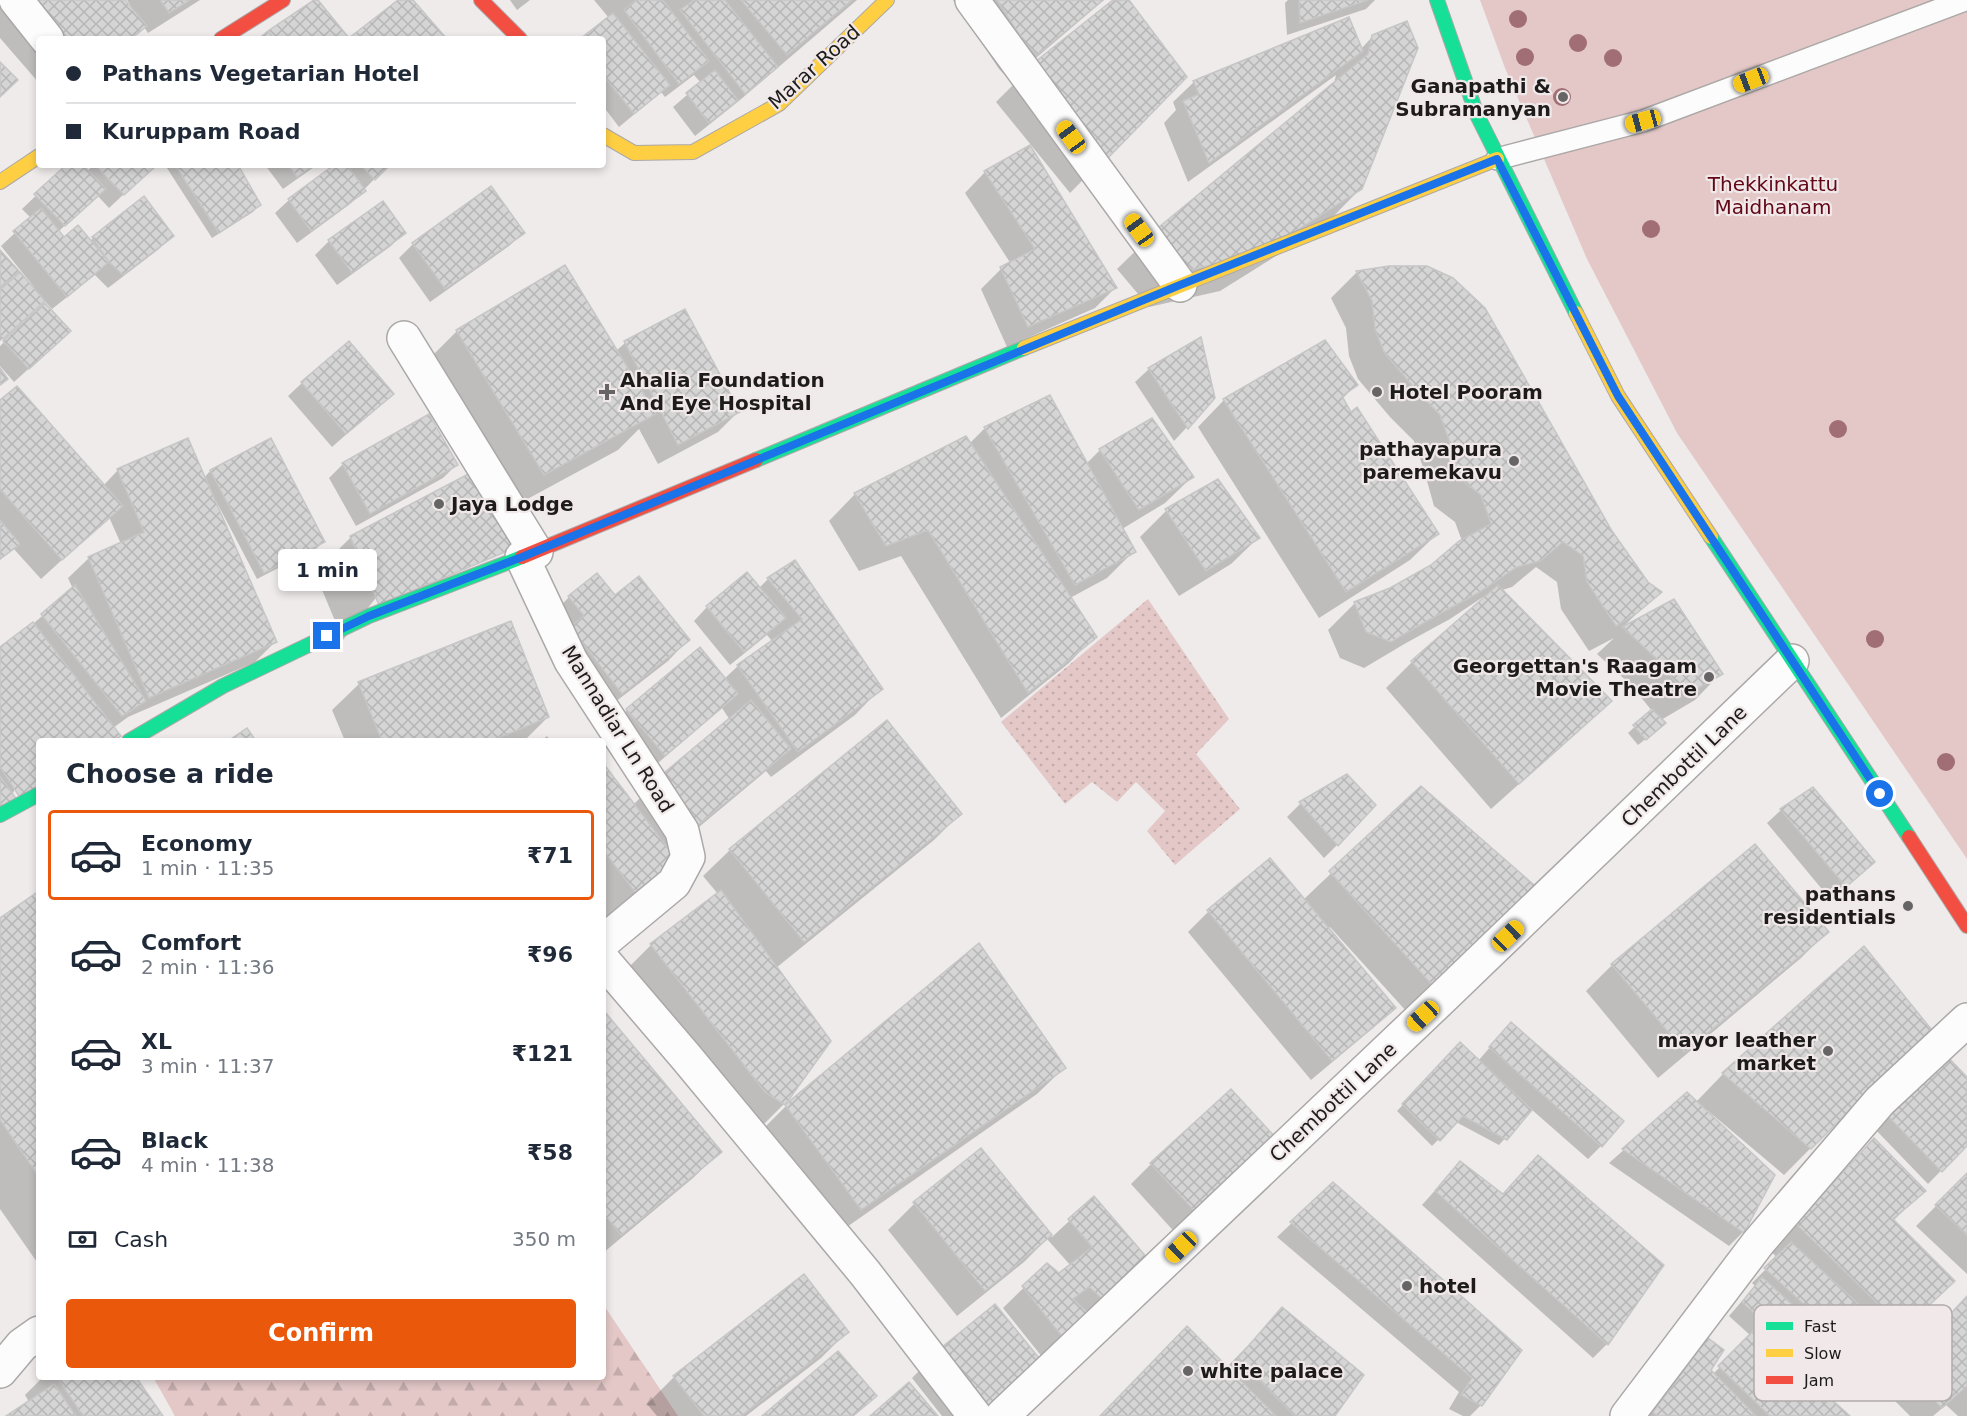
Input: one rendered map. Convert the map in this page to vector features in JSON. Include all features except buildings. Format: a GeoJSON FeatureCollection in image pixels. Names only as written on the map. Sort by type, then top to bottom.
{"type":"FeatureCollection","features":[{"type":"Feature","properties":{"kind":"main road"},"geometry":{"type":"LineString","coordinates":[[226,36],[284,0]]}},
{"type":"Feature","properties":{"kind":"main road"},"geometry":{"type":"LineString","coordinates":[[481,0],[517,36]]}},
{"type":"Feature","properties":{"kind":"main road","name":"Marar Road"},"geometry":{"type":"LineString","coordinates":[[606,137],[634,153],[693,152],[779,104],[886,0]]}},
{"type":"Feature","properties":{"kind":"main road"},"geometry":{"type":"LineString","coordinates":[[1437,0],[1477,115],[1497,159],[1618,396],[1967,926]]}},
{"type":"Feature","properties":{"kind":"main road"},"geometry":{"type":"LineString","coordinates":[[0,182],[36,158]]}},
{"type":"Feature","properties":{"kind":"main road"},"geometry":{"type":"LineString","coordinates":[[134,738],[223,686],[369,616],[529,555],[1180,285],[1497,159]]}},
{"type":"Feature","properties":{"kind":"main road"},"geometry":{"type":"LineString","coordinates":[[0,815],[36,796]]}},
{"type":"Feature","properties":{"kind":"street"},"geometry":{"type":"LineString","coordinates":[[16,0],[45,36]]}},
{"type":"Feature","properties":{"kind":"street"},"geometry":{"type":"LineString","coordinates":[[972,0],[1180,285]]}},
{"type":"Feature","properties":{"kind":"street","name":"Mannadiar Ln Road"},"geometry":{"type":"LineString","coordinates":[[404,338],[529,555],[571,661],[682,831],[688,856],[674,883],[606,940]]}},
{"type":"Feature","properties":{"kind":"street","name":"Chembottil Lane"},"geometry":{"type":"LineString","coordinates":[[1002,1416],[1440,1000],[1792,661]]}},
{"type":"Feature","properties":{"kind":"street"},"geometry":{"type":"LineString","coordinates":[[606,964],[865,1273],[975,1416]]}},
{"type":"Feature","properties":{"kind":"street"},"geometry":{"type":"LineString","coordinates":[[1627,1416],[1758,1243],[1872,1110],[1967,1020]]}},
{"type":"Feature","properties":{"kind":"street"},"geometry":{"type":"LineString","coordinates":[[0,1371],[22,1344],[36,1335]]}},
{"type":"Feature","properties":{"kind":"lane"},"geometry":{"type":"LineString","coordinates":[[1497,159],[1643,121],[1965,0]]}},
{"type":"Feature","properties":{"kind":"green space","name":"Thekkinkattu Maidhanam"},"geometry":{"type":"Polygon","coordinates":[[[1480,0],[1967,0],[1967,859],[1677,433],[1587,259],[1505,68],[1480,0]]]}},
{"type":"Feature","properties":{"kind":"green space"},"geometry":{"type":"Polygon","coordinates":[[[1148,599],[1229,719],[1196,754],[1240,809],[1175,865],[1147,831],[1165,811],[1136,782],[1117,802],[1092,782],[1065,804],[1001,722],[1148,599]]]}},
{"type":"Feature","properties":{"kind":"green space"},"geometry":{"type":"Polygon","coordinates":[[[606,1308],[678,1416],[175,1416],[155,1380],[606,1380],[606,1308]]]}},
{"type":"Feature","properties":{"kind":"traffic: fast"},"geometry":{"type":"LineString","coordinates":[[1437,0],[1477,115],[1576,313]]}},
{"type":"Feature","properties":{"kind":"traffic: fast"},"geometry":{"type":"LineString","coordinates":[[756,460],[1024,348]]}},
{"type":"Feature","properties":{"kind":"traffic: fast"},"geometry":{"type":"LineString","coordinates":[[1711,537],[1909,837]]}},
{"type":"Feature","properties":{"kind":"traffic: fast"},"geometry":{"type":"LineString","coordinates":[[134,738],[223,686],[369,616],[522,557]]}},
{"type":"Feature","properties":{"kind":"traffic: fast"},"geometry":{"type":"LineString","coordinates":[[0,815],[36,796]]}},
{"type":"Feature","properties":{"kind":"traffic: slow"},"geometry":{"type":"LineString","coordinates":[[606,137],[634,153],[693,152],[779,104],[887,0]]}},
{"type":"Feature","properties":{"kind":"traffic: slow"},"geometry":{"type":"LineString","coordinates":[[0,182],[36,158]]}},
{"type":"Feature","properties":{"kind":"traffic: slow"},"geometry":{"type":"LineString","coordinates":[[1024,348],[1497,159]]}},
{"type":"Feature","properties":{"kind":"traffic: slow"},"geometry":{"type":"LineString","coordinates":[[1576,313],[1618,396],[1711,537]]}},
{"type":"Feature","properties":{"kind":"traffic: jam"},"geometry":{"type":"LineString","coordinates":[[226,36],[283,0]]}},
{"type":"Feature","properties":{"kind":"traffic: jam"},"geometry":{"type":"LineString","coordinates":[[481,0],[517,36]]}},
{"type":"Feature","properties":{"kind":"traffic: jam"},"geometry":{"type":"LineString","coordinates":[[522,557],[756,460]]}},
{"type":"Feature","properties":{"kind":"traffic: jam"},"geometry":{"type":"LineString","coordinates":[[1909,837],[1967,926]]}},
{"type":"Feature","properties":{"kind":"place","name":"Ganapathi & Subramanyan"},"geometry":{"type":"Point","coordinates":[1563,97]}},
{"type":"Feature","properties":{"kind":"place","name":"Ahalia Foundation And Eye Hospital"},"geometry":{"type":"Point","coordinates":[607,392]}},
{"type":"Feature","properties":{"kind":"place","name":"Hotel Pooram"},"geometry":{"type":"Point","coordinates":[1377,392]}},
{"type":"Feature","properties":{"kind":"place","name":"pathayapura paremekavu"},"geometry":{"type":"Point","coordinates":[1514,461]}},
{"type":"Feature","properties":{"kind":"place","name":"Jaya Lodge"},"geometry":{"type":"Point","coordinates":[439,504]}},
{"type":"Feature","properties":{"kind":"place","name":"Georgettan's Raagam Movie Theatre"},"geometry":{"type":"Point","coordinates":[1709,677]}},
{"type":"Feature","properties":{"kind":"place","name":"pathans residentials"},"geometry":{"type":"Point","coordinates":[1908,906]}},
{"type":"Feature","properties":{"kind":"place","name":"mayor leather market"},"geometry":{"type":"Point","coordinates":[1828,1051]}},
{"type":"Feature","properties":{"kind":"place","name":"hotel"},"geometry":{"type":"Point","coordinates":[1407,1286]}},
{"type":"Feature","properties":{"kind":"place","name":"white palace"},"geometry":{"type":"Point","coordinates":[1188,1371]}},
{"type":"Feature","properties":{"kind":"route"},"geometry":{"type":"LineString","coordinates":[[327,636],[369,616],[522,557],[1040,342],[1497,159],[1618,396],[1880,794]]}}]}
